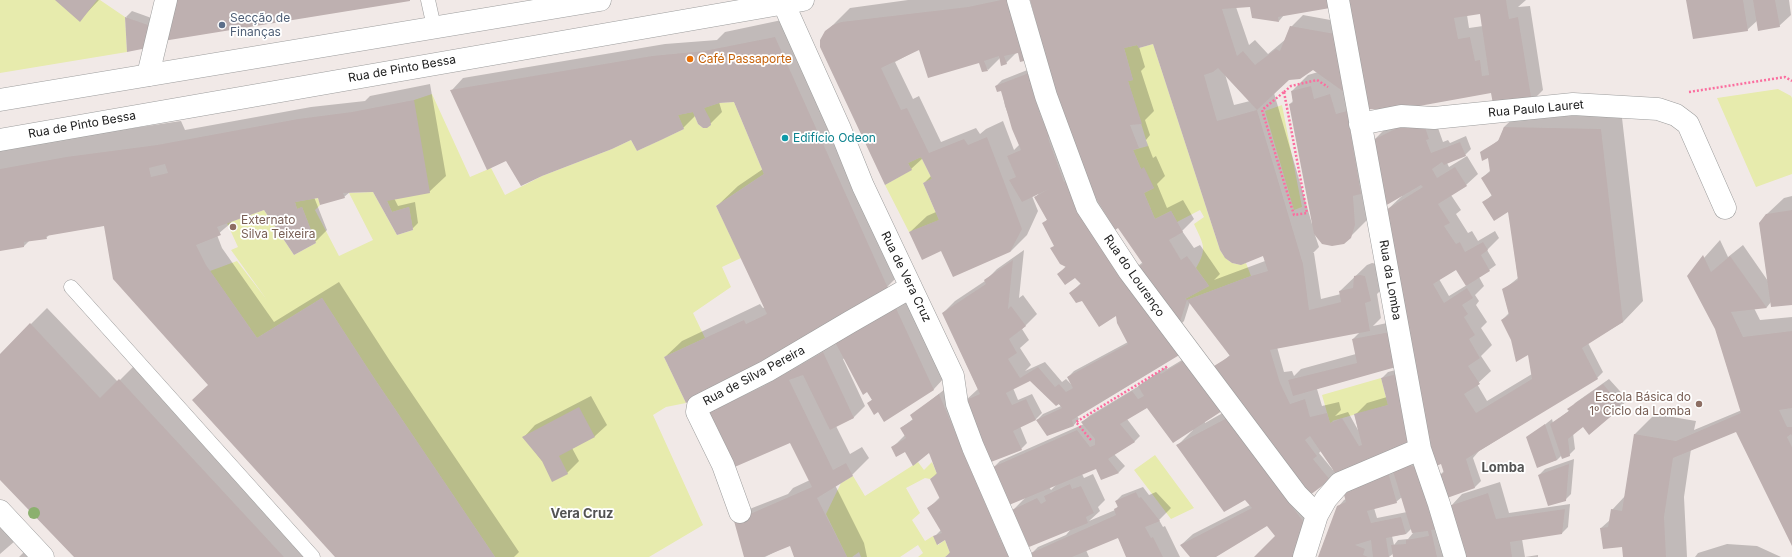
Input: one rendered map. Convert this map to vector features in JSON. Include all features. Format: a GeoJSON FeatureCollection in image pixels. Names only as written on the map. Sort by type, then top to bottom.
{"type":"FeatureCollection","features":[{"type":"Feature","properties":{"kind":"street"},"geometry":{"type":"LineString","coordinates":[[148,75],[166,0]]}},
{"type":"Feature","properties":{"kind":"street"},"geometry":{"type":"LineString","coordinates":[[0,100],[600,0]]}},
{"type":"Feature","properties":{"kind":"street","name":"Rua do Lourenço"},"geometry":{"type":"LineString","coordinates":[[1018,0],[1046,96],[1088,207],[1129,270],[1189,354],[1297,495],[1317,515]]}},
{"type":"Feature","properties":{"kind":"street","name":"Rua da Lomba"},"geometry":{"type":"LineString","coordinates":[[1338,0],[1420,449],[1455,557]]}},
{"type":"Feature","properties":{"kind":"street","name":"Rua de Pinto Bessa"},"geometry":{"type":"LineString","coordinates":[[0,140],[789,1]]}},
{"type":"Feature","properties":{"kind":"street","name":"Rua de Vera Cruz"},"geometry":{"type":"LineString","coordinates":[[789,1],[863,186],[953,376],[957,404],[973,447],[1021,557]]}},
{"type":"Feature","properties":{"kind":"street","name":"Rua Paulo Lauret"},"geometry":{"type":"LineString","coordinates":[[1360,124],[1401,116],[1434,118],[1573,104],[1658,109],[1676,115],[1688,124],[1725,208]]}},
{"type":"Feature","properties":{"kind":"street","name":"Rua de Silva Pereira"},"geometry":{"type":"LineString","coordinates":[[740,512],[723,465],[697,412],[698,406],[768,371],[850,322],[911,288]]}},
{"type":"Feature","properties":{"kind":"street"},"geometry":{"type":"LineString","coordinates":[[1304,557],[1317,515],[1326,499],[1340,483],[1420,449]]}},
{"type":"Feature","properties":{"kind":"street"},"geometry":{"type":"LineString","coordinates":[[0,511],[43,557]]}},
{"type":"Feature","properties":{"kind":"lane"},"geometry":{"type":"LineString","coordinates":[[428,0],[434,27]]}},
{"type":"Feature","properties":{"kind":"lane"},"geometry":{"type":"LineString","coordinates":[[71,287],[313,557]]}},
{"type":"Feature","properties":{"kind":"path"},"geometry":{"type":"LineString","coordinates":[[1658,109],[1679,94],[1785,76],[1792,81]]}},
{"type":"Feature","properties":{"kind":"path"},"geometry":{"type":"LineString","coordinates":[[1284,92],[1307,213],[1294,216],[1262,110],[1291,86],[1317,80],[1333,92]]}},
{"type":"Feature","properties":{"kind":"path"},"geometry":{"type":"LineString","coordinates":[[1091,440],[1076,422],[1189,354]]}},
{"type":"Feature","properties":{"kind":"green space"},"geometry":{"type":"Polygon","coordinates":[[[0,0],[100,0],[125,17],[127,52],[0,73],[0,0]]]}},
{"type":"Feature","properties":{"kind":"green space"},"geometry":{"type":"Polygon","coordinates":[[[1153,44],[1220,250],[1228,260],[1234,264],[1246,263],[1251,276],[1187,300],[1185,299],[1209,286],[1196,268],[1202,256],[1203,246],[1194,224],[1204,217],[1200,210],[1177,222],[1171,211],[1155,219],[1144,193],[1154,188],[1141,169],[1133,150],[1148,146],[1128,81],[1133,80],[1124,48],[1137,45],[1139,48],[1153,44]]]}},
{"type":"Feature","properties":{"kind":"green space"},"geometry":{"type":"Polygon","coordinates":[[[1778,89],[1792,98],[1792,174],[1756,187],[1717,98],[1778,89]]]}},
{"type":"Feature","properties":{"kind":"green space"},"geometry":{"type":"Polygon","coordinates":[[[432,94],[470,177],[491,168],[505,195],[542,176],[612,149],[631,140],[637,151],[684,129],[678,115],[693,112],[698,124],[703,128],[711,125],[704,108],[719,103],[734,102],[764,174],[716,206],[741,258],[722,267],[731,287],[693,313],[705,338],[664,357],[686,403],[666,407],[653,415],[703,525],[649,557],[495,557],[322,298],[257,338],[210,271],[237,261],[267,300],[231,250],[238,247],[227,223],[264,210],[294,255],[316,243],[302,207],[297,209],[295,202],[318,198],[320,205],[315,210],[339,256],[373,240],[349,193],[373,192],[397,235],[413,230],[409,207],[392,212],[387,201],[414,100],[432,94]]]}},
{"type":"Feature","properties":{"kind":"green space"},"geometry":{"type":"Polygon","coordinates":[[[1282,105],[1302,207],[1294,210],[1265,111],[1282,105]]]}},
{"type":"Feature","properties":{"kind":"green space"},"geometry":{"type":"Polygon","coordinates":[[[921,157],[932,179],[923,183],[939,220],[909,232],[885,185],[911,170],[908,163],[921,157]]]}},
{"type":"Feature","properties":{"kind":"green space"},"geometry":{"type":"Polygon","coordinates":[[[1381,378],[1388,405],[1332,421],[1333,422],[1330,423],[1322,395],[1381,378]]]}},
{"type":"Feature","properties":{"kind":"green space"},"geometry":{"type":"Polygon","coordinates":[[[1155,455],[1194,508],[1171,519],[1134,470],[1155,455]]]}},
{"type":"Feature","properties":{"kind":"green space"},"geometry":{"type":"Polygon","coordinates":[[[918,462],[924,470],[932,462],[937,474],[930,479],[925,478],[906,488],[920,513],[912,520],[925,541],[933,536],[938,545],[945,540],[950,553],[945,557],[918,557],[923,553],[918,545],[900,557],[861,557],[859,552],[852,557],[847,557],[826,514],[841,483],[853,476],[865,496],[918,462]]]}},
{"type":"Feature","properties":{"kind":"building"},"geometry":{"type":"Polygon","coordinates":[[[55,0],[97,0],[80,22],[55,0]]]}},
{"type":"Feature","properties":{"kind":"building"},"geometry":{"type":"Polygon","coordinates":[[[174,0],[410,0],[410,1],[163,41],[174,0]]]}},
{"type":"Feature","properties":{"kind":"building"},"geometry":{"type":"Polygon","coordinates":[[[1001,0],[1010,0],[1028,60],[1020,62],[1018,53],[1004,56],[1007,64],[1001,66],[999,56],[984,61],[988,71],[982,72],[979,63],[928,78],[919,50],[881,68],[901,110],[907,108],[929,153],[964,139],[968,145],[987,137],[1022,229],[1010,252],[953,277],[941,251],[922,260],[909,232],[939,220],[923,183],[932,179],[921,157],[908,163],[912,170],[885,185],[820,47],[820,40],[825,31],[833,25],[841,22],[968,7],[1001,0]]]}},
{"type":"Feature","properties":{"kind":"building"},"geometry":{"type":"Polygon","coordinates":[[[1030,0],[1328,0],[1330,8],[1278,17],[1279,22],[1252,18],[1250,7],[1222,9],[1237,56],[1243,51],[1255,65],[1276,49],[1280,51],[1290,26],[1335,34],[1344,92],[1313,70],[1300,79],[1289,80],[1257,110],[1303,264],[1309,310],[1341,302],[1339,291],[1353,288],[1354,276],[1365,276],[1371,301],[1365,303],[1370,331],[1270,350],[1280,383],[1290,404],[1305,399],[1310,417],[1327,413],[1330,423],[1342,418],[1359,446],[1362,445],[1354,414],[1388,405],[1381,378],[1397,374],[1410,444],[1340,480],[1310,436],[1305,440],[1317,456],[1313,459],[1330,480],[1310,495],[1214,366],[1230,356],[1187,300],[1178,328],[1133,270],[1143,264],[1118,228],[1115,230],[1080,171],[1062,118],[1030,0]],[[1153,44],[1139,48],[1137,45],[1124,48],[1133,80],[1128,81],[1142,124],[1130,125],[1139,148],[1133,150],[1141,169],[1144,167],[1154,188],[1144,193],[1155,219],[1171,211],[1183,232],[1169,240],[1181,260],[1187,256],[1209,286],[1185,299],[1187,300],[1268,271],[1263,256],[1241,265],[1232,263],[1225,258],[1220,250],[1153,44]],[[1218,68],[1213,72],[1204,75],[1217,121],[1257,110],[1218,68]]]}},
{"type":"Feature","properties":{"kind":"building"},"geometry":{"type":"Polygon","coordinates":[[[1348,0],[1506,0],[1509,19],[1518,17],[1532,103],[1493,104],[1491,93],[1397,110],[1367,109],[1348,0]],[[1480,14],[1454,18],[1458,39],[1470,37],[1475,61],[1480,60],[1482,76],[1489,75],[1480,14]]]}},
{"type":"Feature","properties":{"kind":"building"},"geometry":{"type":"Polygon","coordinates":[[[1686,0],[1743,0],[1748,31],[1693,39],[1686,0]]]}},
{"type":"Feature","properties":{"kind":"building"},"geometry":{"type":"Polygon","coordinates":[[[1753,0],[1775,0],[1780,27],[1758,31],[1753,0]]]}},
{"type":"Feature","properties":{"kind":"building"},"geometry":{"type":"Polygon","coordinates":[[[125,17],[151,26],[147,48],[127,52],[125,17]]]}},
{"type":"Feature","properties":{"kind":"building"},"geometry":{"type":"Polygon","coordinates":[[[775,37],[888,288],[784,351],[766,365],[686,403],[664,357],[744,320],[746,324],[767,314],[716,206],[764,174],[734,102],[719,103],[704,108],[710,119],[711,125],[707,128],[703,128],[698,124],[693,112],[678,115],[684,129],[637,151],[631,140],[521,186],[506,161],[487,170],[450,90],[652,56],[704,51],[775,37]]]}},
{"type":"Feature","properties":{"kind":"building"},"geometry":{"type":"Polygon","coordinates":[[[1029,73],[1041,117],[1050,137],[1048,138],[1064,182],[1067,181],[1181,354],[1072,420],[1074,426],[1047,436],[1036,420],[1013,431],[1022,450],[991,462],[964,401],[980,394],[942,313],[986,284],[984,280],[1013,260],[1008,309],[1011,306],[1026,326],[1009,339],[1017,353],[1008,359],[1020,378],[1038,367],[1055,387],[1059,384],[1066,392],[1073,388],[1067,377],[1128,344],[1117,323],[1116,316],[1099,327],[1082,301],[1076,303],[1069,293],[1081,284],[1075,278],[1065,285],[1057,274],[1066,267],[1060,264],[1050,248],[1054,246],[1042,223],[1047,220],[1034,197],[1049,189],[1022,202],[1009,180],[1016,177],[1007,156],[1021,150],[1012,129],[1001,91],[997,92],[995,86],[1029,73]],[[1030,381],[1006,393],[1012,405],[1026,399],[1036,420],[1062,408],[1059,404],[1056,406],[1030,381]]]}},
{"type":"Feature","properties":{"kind":"building"},"geometry":{"type":"Polygon","coordinates":[[[1311,86],[1314,99],[1330,94],[1336,114],[1347,111],[1361,194],[1353,196],[1355,225],[1351,238],[1344,244],[1332,246],[1322,244],[1314,234],[1289,104],[1293,103],[1291,91],[1311,86]]]}},
{"type":"Feature","properties":{"kind":"building"},"geometry":{"type":"Polygon","coordinates":[[[414,100],[430,193],[387,201],[392,212],[409,207],[413,230],[397,235],[373,192],[343,193],[345,198],[320,205],[318,198],[295,202],[297,209],[302,207],[316,243],[294,255],[264,210],[217,227],[221,235],[196,245],[206,265],[257,338],[322,298],[495,557],[335,557],[192,400],[208,385],[113,279],[104,226],[46,236],[47,239],[24,242],[24,247],[0,251],[0,169],[66,157],[157,145],[298,119],[352,112],[414,100]],[[165,164],[149,168],[151,177],[168,173],[165,164]]]}},
{"type":"Feature","properties":{"kind":"building"},"geometry":{"type":"Polygon","coordinates":[[[1425,127],[1429,139],[1426,140],[1431,153],[1460,142],[1466,156],[1444,165],[1442,162],[1432,169],[1437,178],[1455,167],[1467,186],[1438,204],[1450,223],[1444,226],[1456,244],[1460,242],[1465,252],[1483,242],[1488,250],[1481,255],[1490,271],[1466,286],[1456,270],[1433,284],[1444,303],[1467,288],[1473,298],[1462,305],[1468,314],[1464,317],[1475,335],[1469,339],[1480,358],[1468,366],[1480,384],[1464,394],[1476,413],[1532,379],[1528,355],[1516,362],[1511,340],[1501,320],[1509,315],[1502,289],[1518,280],[1508,212],[1494,221],[1482,202],[1492,196],[1481,178],[1490,172],[1488,158],[1482,161],[1480,152],[1498,141],[1504,127],[1601,129],[1623,322],[1582,348],[1598,379],[1466,459],[1475,488],[1447,498],[1439,475],[1444,473],[1441,464],[1436,466],[1428,442],[1386,210],[1423,187],[1421,185],[1385,206],[1373,140],[1397,128],[1425,127]]]}},
{"type":"Feature","properties":{"kind":"building"},"geometry":{"type":"Polygon","coordinates":[[[1792,210],[1792,305],[1771,307],[1759,223],[1766,214],[1792,210]]]}},
{"type":"Feature","properties":{"kind":"building"},"geometry":{"type":"Polygon","coordinates":[[[1703,255],[1711,272],[1730,256],[1767,308],[1731,312],[1743,337],[1792,331],[1792,408],[1779,410],[1787,427],[1792,427],[1792,436],[1791,434],[1787,437],[1792,447],[1792,546],[1736,432],[1673,458],[1664,517],[1666,557],[1623,557],[1622,547],[1603,549],[1600,528],[1608,527],[1611,509],[1622,511],[1634,434],[1676,441],[1741,413],[1715,329],[1687,276],[1703,255]]]}},
{"type":"Feature","properties":{"kind":"building"},"geometry":{"type":"Polygon","coordinates":[[[894,304],[934,390],[884,422],[878,412],[874,415],[867,403],[872,400],[867,392],[863,395],[835,342],[894,304]]]}},
{"type":"Feature","properties":{"kind":"building"},"geometry":{"type":"Polygon","coordinates":[[[30,323],[100,398],[119,379],[284,557],[74,557],[0,480],[0,354],[30,323]]]}},
{"type":"Feature","properties":{"kind":"building"},"geometry":{"type":"Polygon","coordinates":[[[1390,332],[1396,367],[1293,396],[1288,380],[1357,363],[1352,339],[1390,332]]]}},
{"type":"Feature","properties":{"kind":"building"},"geometry":{"type":"Polygon","coordinates":[[[823,352],[854,418],[830,430],[803,375],[789,380],[833,470],[846,463],[853,476],[817,498],[847,557],[794,557],[790,546],[763,557],[744,557],[734,521],[812,487],[790,443],[730,469],[703,415],[762,387],[823,352]]]}},
{"type":"Feature","properties":{"kind":"building"},"geometry":{"type":"Polygon","coordinates":[[[1186,359],[1222,411],[1173,443],[1147,408],[1120,424],[1135,442],[1108,459],[1119,473],[1101,480],[1096,469],[1009,505],[993,467],[1077,430],[1090,447],[1095,445],[1095,439],[1081,422],[1132,391],[1138,399],[1144,396],[1138,386],[1159,372],[1161,374],[1186,359]]]}},
{"type":"Feature","properties":{"kind":"building"},"geometry":{"type":"Polygon","coordinates":[[[1603,384],[1622,407],[1589,435],[1583,427],[1568,439],[1570,456],[1562,459],[1550,424],[1569,411],[1567,409],[1603,384]]]}},
{"type":"Feature","properties":{"kind":"building"},"geometry":{"type":"Polygon","coordinates":[[[939,394],[1002,543],[1005,541],[1012,557],[945,557],[950,553],[945,540],[937,545],[933,536],[942,533],[927,508],[940,499],[930,479],[937,474],[929,453],[913,466],[905,452],[896,457],[891,447],[906,438],[900,428],[913,420],[910,415],[939,394]]]}},
{"type":"Feature","properties":{"kind":"building"},"geometry":{"type":"Polygon","coordinates":[[[579,407],[595,437],[559,456],[568,474],[552,482],[542,461],[522,437],[579,407]]]}},
{"type":"Feature","properties":{"kind":"building"},"geometry":{"type":"Polygon","coordinates":[[[1227,418],[1305,524],[1296,557],[1254,557],[1275,536],[1267,526],[1216,557],[1190,557],[1180,545],[1252,508],[1245,500],[1224,512],[1176,445],[1227,418]]]}},
{"type":"Feature","properties":{"kind":"building"},"geometry":{"type":"Polygon","coordinates":[[[1545,424],[1557,460],[1537,468],[1526,437],[1545,424]]]}},
{"type":"Feature","properties":{"kind":"building"},"geometry":{"type":"Polygon","coordinates":[[[1408,464],[1421,470],[1440,529],[1431,530],[1437,557],[1393,557],[1391,545],[1406,544],[1406,540],[1429,536],[1428,531],[1412,533],[1393,471],[1408,464]]]}},
{"type":"Feature","properties":{"kind":"building"},"geometry":{"type":"Polygon","coordinates":[[[1569,464],[1566,501],[1548,506],[1538,475],[1569,464]]]}},
{"type":"Feature","properties":{"kind":"building"},"geometry":{"type":"Polygon","coordinates":[[[1388,472],[1397,503],[1367,511],[1371,523],[1401,517],[1406,534],[1386,538],[1389,557],[1373,557],[1371,540],[1355,545],[1365,549],[1363,555],[1368,557],[1318,557],[1337,506],[1346,502],[1343,491],[1388,472]]]}},
{"type":"Feature","properties":{"kind":"building"},"geometry":{"type":"Polygon","coordinates":[[[1070,484],[1072,489],[1081,486],[1094,513],[1086,517],[1088,523],[1029,547],[1012,510],[1037,498],[1041,504],[1046,501],[1044,496],[1070,484]]]}},
{"type":"Feature","properties":{"kind":"building"},"geometry":{"type":"Polygon","coordinates":[[[1136,492],[1139,498],[1141,497],[1160,521],[1145,527],[1151,538],[1153,537],[1163,557],[1126,557],[1118,538],[1072,557],[1033,557],[1031,553],[1116,515],[1114,509],[1118,507],[1115,501],[1136,492]]]}},
{"type":"Feature","properties":{"kind":"building"},"geometry":{"type":"Polygon","coordinates":[[[1488,493],[1496,519],[1565,509],[1562,534],[1510,542],[1512,557],[1465,557],[1449,506],[1488,493]]]}},
{"type":"Feature","properties":{"kind":"place","name":"Secção de Finanças"},"geometry":{"type":"Point","coordinates":[222,25]}},
{"type":"Feature","properties":{"kind":"place","name":"Café Passaporte"},"geometry":{"type":"Point","coordinates":[690,59]}},
{"type":"Feature","properties":{"kind":"place","name":"Edifício Odeon"},"geometry":{"type":"Point","coordinates":[785,138]}},
{"type":"Feature","properties":{"kind":"place","name":"Externato Silva Teixeira"},"geometry":{"type":"Point","coordinates":[233,227]}},
{"type":"Feature","properties":{"kind":"place","name":"Escola Básica do 1º Ciclo da Lomba"},"geometry":{"type":"Point","coordinates":[1699,404]}},
{"type":"Feature","properties":{"kind":"district","name":"Lomba"},"geometry":{"type":"Point","coordinates":[1503,468]}},
{"type":"Feature","properties":{"kind":"district","name":"Vera Cruz"},"geometry":{"type":"Point","coordinates":[582,514]}}]}
